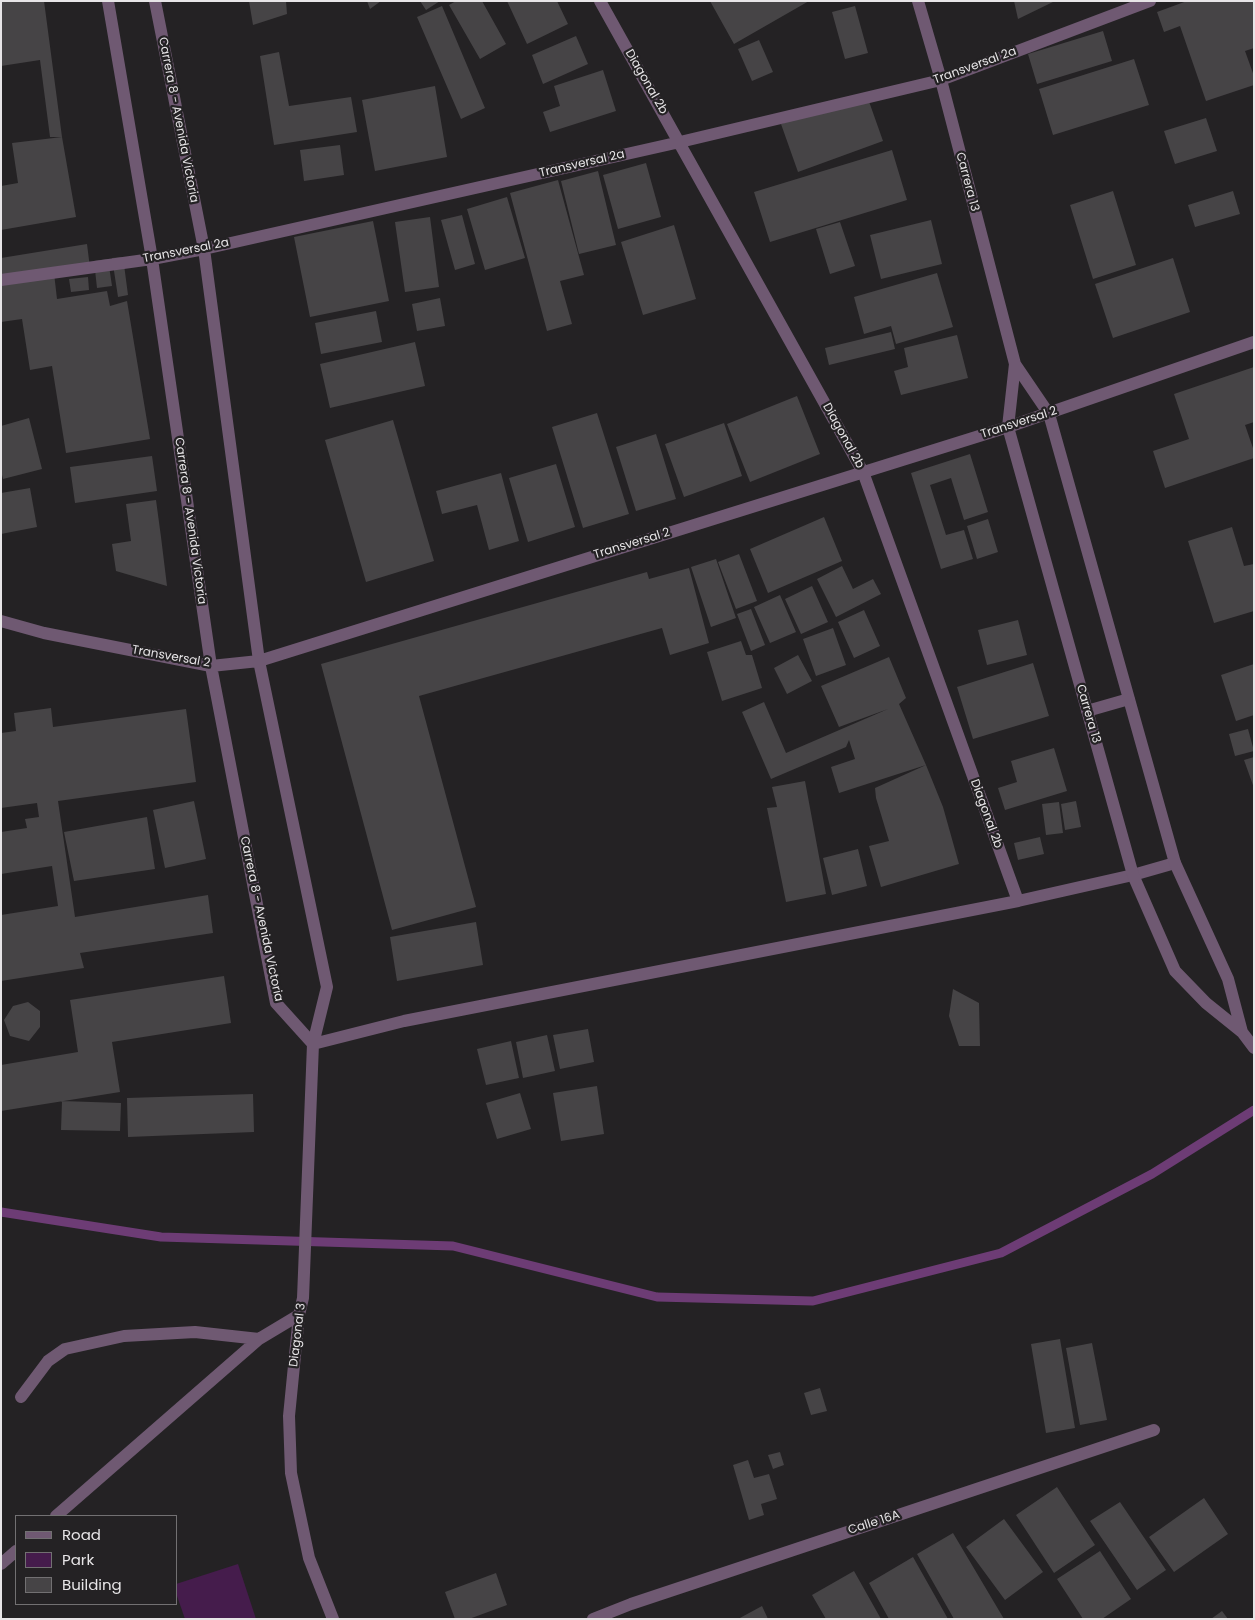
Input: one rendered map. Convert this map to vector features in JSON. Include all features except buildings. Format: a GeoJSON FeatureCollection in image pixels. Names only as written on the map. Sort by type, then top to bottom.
{"type":"FeatureCollection","features":[{"type":"Feature","properties":{"kind":"street","name":"Carrera 8 - Avenida Victoria"},"geometry":{"type":"LineString","coordinates":[[108,1],[152,259],[211,666],[276,1003],[313,1044]]}},
{"type":"Feature","properties":{"kind":"street","name":"Carrera 8 - Avenida Victoria"},"geometry":{"type":"LineString","coordinates":[[155,1],[204,249],[259,661],[327,988],[313,1044]]}},
{"type":"Feature","properties":{"kind":"street","name":"Diagonal 2b"},"geometry":{"type":"LineString","coordinates":[[600,1],[863,472],[1018,901]]}},
{"type":"Feature","properties":{"kind":"street","name":"Carrera 13"},"geometry":{"type":"LineString","coordinates":[[918,1],[941,80],[1015,364],[1049,414],[1175,863],[1228,979],[1242,1032]]}},
{"type":"Feature","properties":{"kind":"street","name":"Transversal 2a"},"geometry":{"type":"LineString","coordinates":[[1,280],[152,259],[204,249],[680,142],[941,80],[1150,1]]}},
{"type":"Feature","properties":{"kind":"street","name":"Transversal 2"},"geometry":{"type":"LineString","coordinates":[[1,621],[44,633],[211,666],[259,661],[1049,414],[1254,342]]}},
{"type":"Feature","properties":{"kind":"street","name":"Carrera 13"},"geometry":{"type":"LineString","coordinates":[[1015,364],[1008,427],[1133,875],[1175,971],[1206,1003],[1242,1032],[1254,1048]]}},
{"type":"Feature","properties":{"kind":"street"},"geometry":{"type":"LineString","coordinates":[[1087,711],[1129,699]]}},
{"type":"Feature","properties":{"kind":"street"},"geometry":{"type":"LineString","coordinates":[[313,1044],[414,1019],[1018,901],[1133,875],[1175,863]]}},
{"type":"Feature","properties":{"kind":"street","name":"Diagonal 3"},"geometry":{"type":"LineString","coordinates":[[313,1044],[303,1298],[299,1315],[289,1416],[291,1473],[309,1558],[333,1619]]}},
{"type":"Feature","properties":{"kind":"street"},"geometry":{"type":"LineString","coordinates":[[57,1515],[259,1339],[299,1315]]}},
{"type":"Feature","properties":{"kind":"street"},"geometry":{"type":"LineString","coordinates":[[21,1397],[48,1361],[65,1349],[124,1336],[186,1333],[259,1339]]}},
{"type":"Feature","properties":{"kind":"street","name":"Calle 16A"},"geometry":{"type":"LineString","coordinates":[[593,1619],[631,1604],[1154,1430]]}},
{"type":"Feature","properties":{"kind":"street"},"geometry":{"type":"LineString","coordinates":[[1,1564],[15,1552]]}},
{"type":"Feature","properties":{"kind":"green space"},"geometry":{"type":"Polygon","coordinates":[[[238,1564],[256,1619],[185,1619],[178,1599],[178,1583],[238,1564]]]}},
{"type":"Feature","properties":{"kind":"waterway"},"geometry":{"type":"LineString","coordinates":[[1,1212],[161,1237],[453,1246],[657,1297],[813,1301],[1001,1253],[1152,1174],[1254,1110]]}}]}
